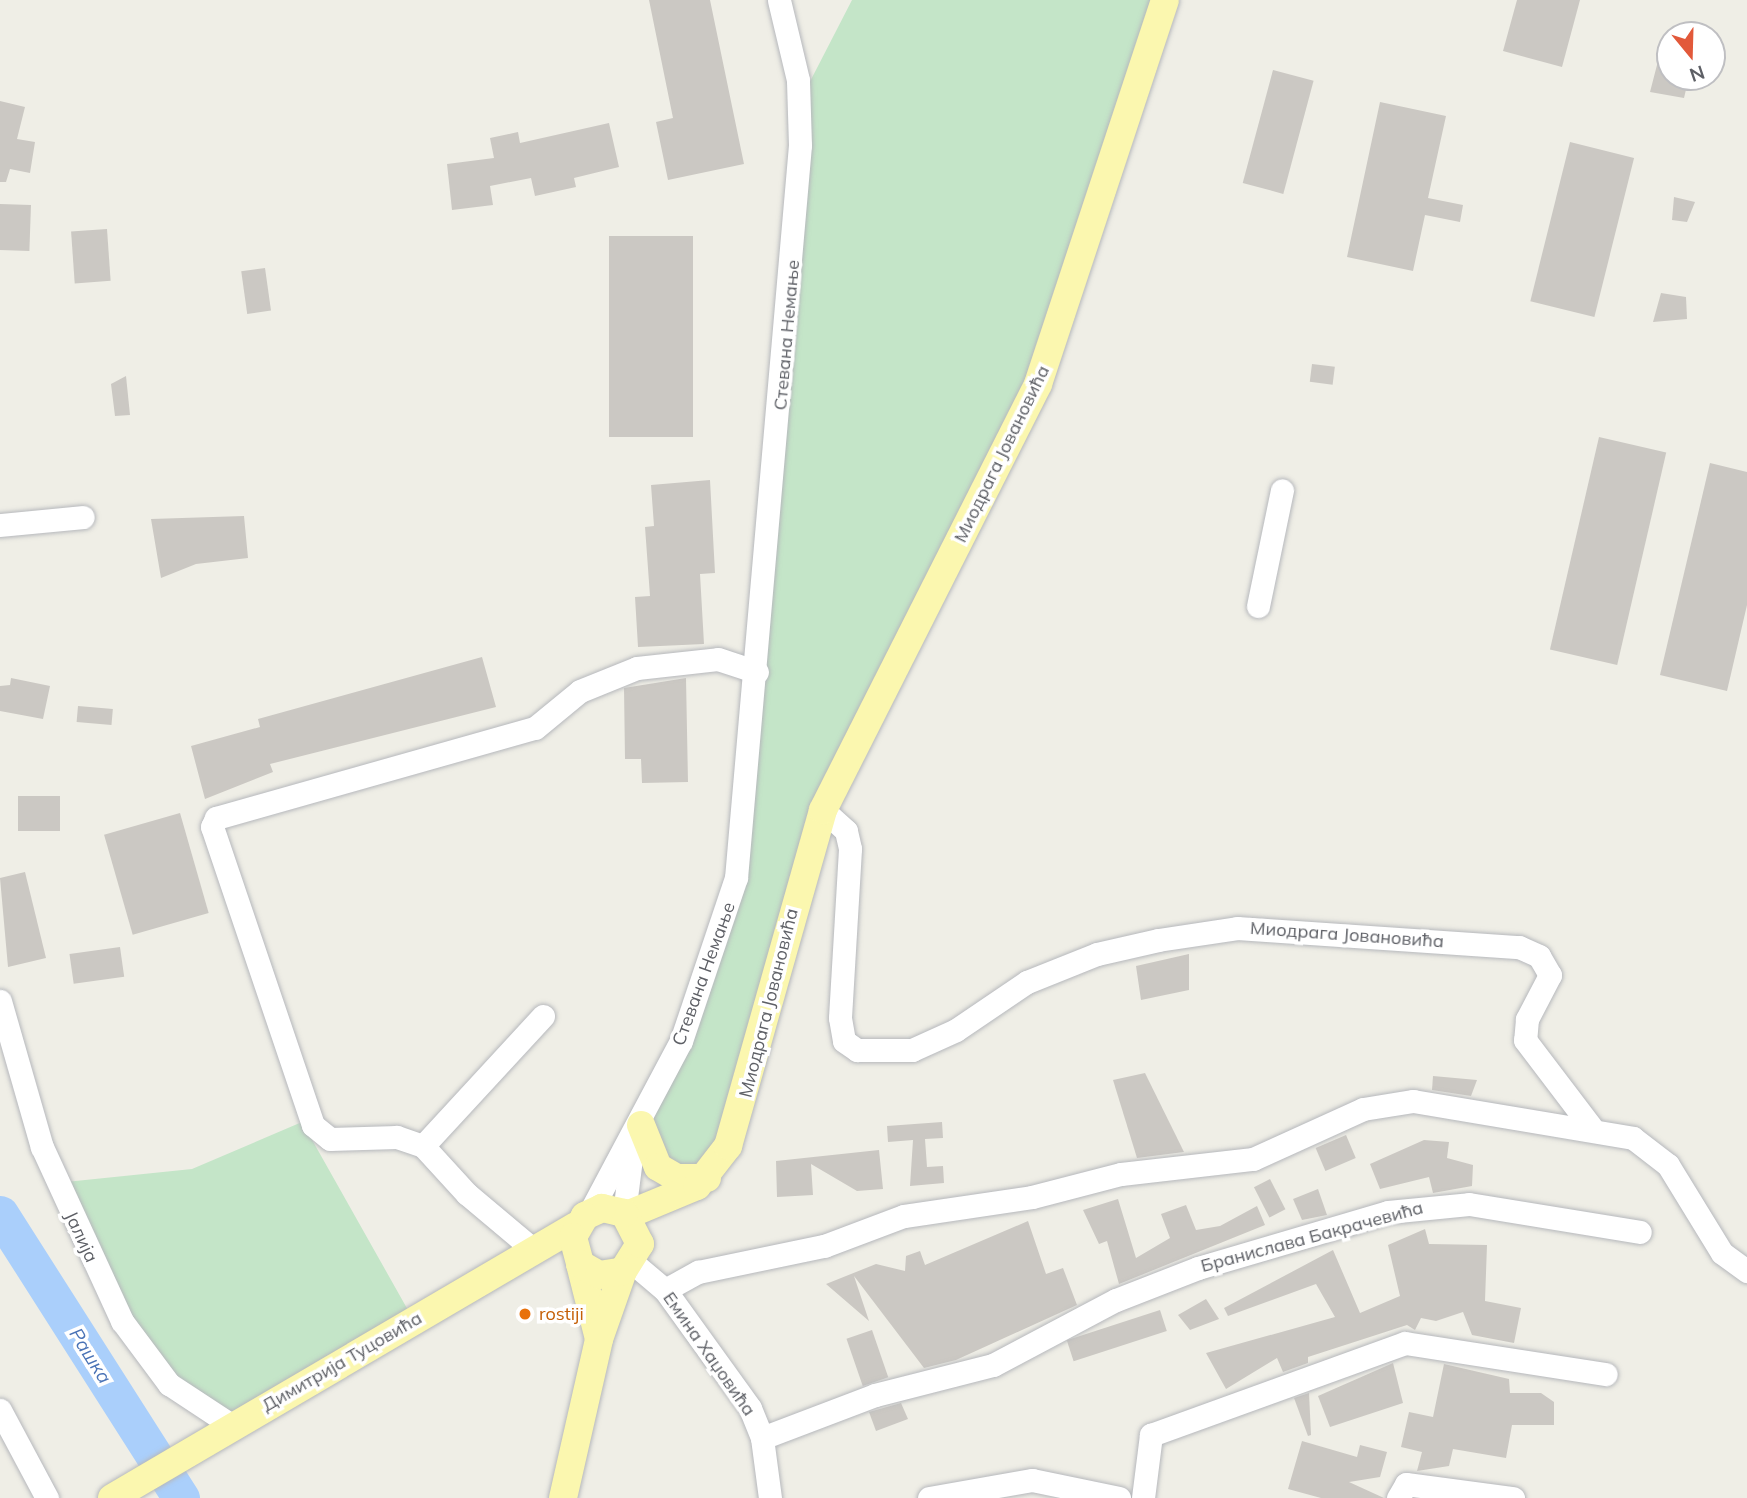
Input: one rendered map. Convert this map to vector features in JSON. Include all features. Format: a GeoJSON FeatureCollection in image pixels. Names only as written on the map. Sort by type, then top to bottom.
{"type":"FeatureCollection","features":[{"type":"Feature","properties":{"kind":"main road","name":"Миодрага Јовановића"},"geometry":{"type":"LineString","coordinates":[[632,1260],[702,1182],[728,1146],[746,1097],[779,953],[823,810],[1038,384],[1165,0]]}},
{"type":"Feature","properties":{"kind":"main road"},"geometry":{"type":"LineString","coordinates":[[639,1129],[658,1167],[677,1178],[702,1182]]}},
{"type":"Feature","properties":{"kind":"main road"},"geometry":{"type":"LineString","coordinates":[[598,1339],[578,1261],[583,1219],[626,1214],[702,1182]]}},
{"type":"Feature","properties":{"kind":"main road"},"geometry":{"type":"LineString","coordinates":[[563,1498],[598,1339],[632,1260],[626,1214]]}},
{"type":"Feature","properties":{"kind":"main road","name":"Димитрија Туцовића"},"geometry":{"type":"LineString","coordinates":[[112,1498],[505,1271],[583,1219]]}},
{"type":"Feature","properties":{"kind":"main road"},"geometry":{"type":"LineString","coordinates":[[505,1271],[578,1261],[599,1275],[632,1260]]}},
{"type":"Feature","properties":{"kind":"street","name":"Стевана Немање"},"geometry":{"type":"LineString","coordinates":[[583,1219],[605,1177],[639,1129],[729,914],[757,672],[800,145],[798,80],[779,0]]}},
{"type":"Feature","properties":{"kind":"street"},"geometry":{"type":"LineString","coordinates":[[1258,606],[1282,490]]}},
{"type":"Feature","properties":{"kind":"street"},"geometry":{"type":"LineString","coordinates":[[0,525],[83,517]]}},
{"type":"Feature","properties":{"kind":"street"},"geometry":{"type":"LineString","coordinates":[[535,1251],[467,1194],[424,1146],[397,1137],[330,1139],[304,1106],[214,840],[216,818],[535,728],[580,691],[637,668],[718,659],[757,672]]}},
{"type":"Feature","properties":{"kind":"street","name":"Миодрага Јовановића"},"geometry":{"type":"LineString","coordinates":[[823,810],[846,831],[850,849],[840,1018],[844,1041],[858,1050],[912,1050],[956,1030],[1027,982],[1097,954],[1158,940],[1237,928],[1519,947],[1539,956],[1550,975],[1527,1019],[1525,1040],[1591,1127]]}},
{"type":"Feature","properties":{"kind":"street","name":"Јалија"},"geometry":{"type":"LineString","coordinates":[[0,1001],[42,1147],[122,1321],[169,1384],[233,1426]]}},
{"type":"Feature","properties":{"kind":"street"},"geometry":{"type":"LineString","coordinates":[[424,1146],[543,1016]]}},
{"type":"Feature","properties":{"kind":"street"},"geometry":{"type":"LineString","coordinates":[[665,1290],[691,1275],[824,1246],[904,1216],[1032,1196],[1121,1174],[1253,1158],[1377,1104],[1413,1101],[1525,1124],[1591,1127],[1633,1138],[1656,1153],[1722,1253],[1747,1271]]}},
{"type":"Feature","properties":{"kind":"street"},"geometry":{"type":"LineString","coordinates":[[626,1214],[639,1129]]}},
{"type":"Feature","properties":{"kind":"street","name":"Бранислава Бакрачевића"},"geometry":{"type":"LineString","coordinates":[[762,1438],[875,1395],[993,1365],[1116,1300],[1198,1268],[1388,1212],[1469,1204],[1640,1232]]}},
{"type":"Feature","properties":{"kind":"street","name":"Емина Хаџовића"},"geometry":{"type":"LineString","coordinates":[[632,1260],[665,1290],[750,1408],[762,1438],[770,1498]]}},
{"type":"Feature","properties":{"kind":"street"},"geometry":{"type":"LineString","coordinates":[[1143,1498],[1151,1435],[1405,1343],[1606,1374]]}},
{"type":"Feature","properties":{"kind":"street"},"geometry":{"type":"LineString","coordinates":[[0,1410],[47,1498]]}},
{"type":"Feature","properties":{"kind":"street"},"geometry":{"type":"LineString","coordinates":[[929,1498],[1032,1479],[1119,1498]]}},
{"type":"Feature","properties":{"kind":"street"},"geometry":{"type":"LineString","coordinates":[[1398,1498],[1402,1486],[1414,1485],[1513,1498]]}},
{"type":"Feature","properties":{"kind":"green space"},"geometry":{"type":"Polygon","coordinates":[[[852,0],[1165,0],[1058,333],[872,710],[719,1164],[666,1173],[650,1108],[720,939],[800,101],[852,0]]]}},
{"type":"Feature","properties":{"kind":"green space"},"geometry":{"type":"Polygon","coordinates":[[[302,1122],[413,1319],[233,1426],[169,1384],[56,1183],[192,1169],[302,1122]]]}},
{"type":"Feature","properties":{"kind":"building"},"geometry":{"type":"Polygon","coordinates":[[[649,0],[710,0],[744,164],[668,180],[656,122],[673,118],[649,0]]]}},
{"type":"Feature","properties":{"kind":"building"},"geometry":{"type":"Polygon","coordinates":[[[1517,0],[1580,0],[1562,67],[1503,51],[1517,0]]]}},
{"type":"Feature","properties":{"kind":"building"},"geometry":{"type":"Polygon","coordinates":[[[1656,69],[1656,91],[1686,91],[1684,98],[1650,92],[1656,69]]]}},
{"type":"Feature","properties":{"kind":"building"},"geometry":{"type":"Polygon","coordinates":[[[1273,70],[1314,81],[1283,194],[1243,183],[1273,70]]]}},
{"type":"Feature","properties":{"kind":"building"},"geometry":{"type":"Polygon","coordinates":[[[0,101],[25,107],[17,139],[35,142],[30,173],[10,169],[6,182],[0,182],[0,101]]]}},
{"type":"Feature","properties":{"kind":"building"},"geometry":{"type":"Polygon","coordinates":[[[1380,102],[1446,116],[1428,198],[1463,205],[1460,222],[1425,215],[1413,271],[1347,257],[1380,102]]]}},
{"type":"Feature","properties":{"kind":"building"},"geometry":{"type":"Polygon","coordinates":[[[609,123],[619,167],[574,178],[576,187],[535,196],[531,178],[490,186],[493,205],[452,210],[447,164],[494,158],[490,138],[518,132],[520,143],[609,123]]]}},
{"type":"Feature","properties":{"kind":"building"},"geometry":{"type":"Polygon","coordinates":[[[1570,142],[1634,158],[1594,317],[1530,301],[1570,142]]]}},
{"type":"Feature","properties":{"kind":"building"},"geometry":{"type":"Polygon","coordinates":[[[1674,197],[1695,202],[1687,222],[1672,220],[1674,197]]]}},
{"type":"Feature","properties":{"kind":"building"},"geometry":{"type":"Polygon","coordinates":[[[0,204],[31,205],[29,251],[0,250],[0,204]]]}},
{"type":"Feature","properties":{"kind":"building"},"geometry":{"type":"Polygon","coordinates":[[[107,229],[111,281],[75,283],[71,232],[107,229]]]}},
{"type":"Feature","properties":{"kind":"building"},"geometry":{"type":"Polygon","coordinates":[[[609,236],[693,236],[693,437],[609,437],[609,236]]]}},
{"type":"Feature","properties":{"kind":"building"},"geometry":{"type":"Polygon","coordinates":[[[265,268],[271,311],[247,314],[241,271],[265,268]]]}},
{"type":"Feature","properties":{"kind":"building"},"geometry":{"type":"Polygon","coordinates":[[[1661,293],[1686,297],[1687,319],[1653,322],[1661,293]]]}},
{"type":"Feature","properties":{"kind":"building"},"geometry":{"type":"Polygon","coordinates":[[[1312,364],[1335,367],[1333,385],[1310,382],[1312,364]]]}},
{"type":"Feature","properties":{"kind":"building"},"geometry":{"type":"Polygon","coordinates":[[[126,376],[130,415],[115,416],[111,384],[126,376]]]}},
{"type":"Feature","properties":{"kind":"building"},"geometry":{"type":"Polygon","coordinates":[[[1599,437],[1666,453],[1617,665],[1550,649],[1599,437]]]}},
{"type":"Feature","properties":{"kind":"building"},"geometry":{"type":"Polygon","coordinates":[[[1710,463],[1747,472],[1747,605],[1727,691],[1660,675],[1710,463]]]}},
{"type":"Feature","properties":{"kind":"building"},"geometry":{"type":"Polygon","coordinates":[[[710,480],[715,573],[700,574],[704,644],[638,647],[635,597],[650,596],[645,527],[654,526],[651,485],[710,480]]]}},
{"type":"Feature","properties":{"kind":"building"},"geometry":{"type":"Polygon","coordinates":[[[244,516],[248,558],[196,564],[161,578],[151,519],[244,516]]]}},
{"type":"Feature","properties":{"kind":"building"},"geometry":{"type":"Polygon","coordinates":[[[482,657],[496,707],[270,764],[273,772],[205,799],[191,746],[260,727],[258,719],[482,657]]]}},
{"type":"Feature","properties":{"kind":"building"},"geometry":{"type":"Polygon","coordinates":[[[11,678],[50,686],[43,719],[0,711],[0,686],[10,685],[11,678]]]}},
{"type":"Feature","properties":{"kind":"building"},"geometry":{"type":"Polygon","coordinates":[[[686,678],[688,782],[642,783],[641,759],[625,759],[624,688],[686,678]]]}},
{"type":"Feature","properties":{"kind":"building"},"geometry":{"type":"Polygon","coordinates":[[[78,706],[113,709],[111,725],[77,722],[78,706]]]}},
{"type":"Feature","properties":{"kind":"building"},"geometry":{"type":"Polygon","coordinates":[[[18,796],[60,796],[60,831],[18,831],[18,796]]]}},
{"type":"Feature","properties":{"kind":"building"},"geometry":{"type":"Polygon","coordinates":[[[180,813],[209,913],[133,935],[104,835],[180,813]]]}},
{"type":"Feature","properties":{"kind":"building"},"geometry":{"type":"Polygon","coordinates":[[[25,872],[46,958],[8,967],[0,878],[25,872]]]}},
{"type":"Feature","properties":{"kind":"building"},"geometry":{"type":"Polygon","coordinates":[[[120,947],[124,977],[74,984],[69,954],[120,947]]]}},
{"type":"Feature","properties":{"kind":"building"},"geometry":{"type":"Polygon","coordinates":[[[1189,954],[1189,990],[1141,1000],[1136,966],[1189,954]]]}},
{"type":"Feature","properties":{"kind":"building"},"geometry":{"type":"Polygon","coordinates":[[[1145,1073],[1184,1152],[1137,1158],[1113,1080],[1145,1073]]]}},
{"type":"Feature","properties":{"kind":"building"},"geometry":{"type":"Polygon","coordinates":[[[1433,1076],[1477,1080],[1471,1096],[1432,1090],[1433,1076]]]}},
{"type":"Feature","properties":{"kind":"building"},"geometry":{"type":"Polygon","coordinates":[[[942,1122],[943,1138],[925,1139],[927,1167],[943,1166],[944,1183],[910,1186],[913,1140],[888,1142],[887,1126],[942,1122]]]}},
{"type":"Feature","properties":{"kind":"building"},"geometry":{"type":"Polygon","coordinates":[[[1346,1135],[1356,1158],[1325,1171],[1316,1148],[1346,1135]]]}},
{"type":"Feature","properties":{"kind":"building"},"geometry":{"type":"Polygon","coordinates":[[[1424,1140],[1449,1142],[1447,1158],[1473,1165],[1472,1186],[1433,1193],[1429,1177],[1380,1189],[1370,1164],[1424,1140]]]}},
{"type":"Feature","properties":{"kind":"building"},"geometry":{"type":"Polygon","coordinates":[[[879,1150],[883,1189],[857,1191],[811,1164],[813,1195],[777,1197],[776,1161],[879,1150]]]}},
{"type":"Feature","properties":{"kind":"building"},"geometry":{"type":"Polygon","coordinates":[[[1270,1179],[1285,1209],[1269,1217],[1254,1187],[1270,1179]]]}},
{"type":"Feature","properties":{"kind":"building"},"geometry":{"type":"Polygon","coordinates":[[[1318,1189],[1327,1215],[1302,1220],[1293,1199],[1318,1189]]]}},
{"type":"Feature","properties":{"kind":"building"},"geometry":{"type":"Polygon","coordinates":[[[1118,1199],[1136,1258],[1170,1238],[1161,1214],[1186,1205],[1196,1230],[1220,1226],[1257,1206],[1265,1225],[1119,1284],[1107,1241],[1099,1244],[1083,1210],[1118,1199]]]}},
{"type":"Feature","properties":{"kind":"building"},"geometry":{"type":"Polygon","coordinates":[[[1028,1221],[1046,1274],[1063,1268],[1077,1305],[956,1360],[924,1368],[854,1276],[869,1321],[826,1284],[876,1264],[905,1271],[906,1256],[920,1251],[925,1265],[1028,1221]]]}},
{"type":"Feature","properties":{"kind":"building"},"geometry":{"type":"Polygon","coordinates":[[[1425,1229],[1429,1244],[1487,1245],[1485,1301],[1521,1308],[1514,1343],[1472,1335],[1463,1312],[1436,1321],[1421,1318],[1415,1330],[1407,1325],[1308,1357],[1308,1363],[1283,1372],[1277,1358],[1226,1389],[1206,1353],[1335,1317],[1316,1284],[1228,1316],[1224,1308],[1333,1250],[1360,1313],[1400,1296],[1388,1245],[1425,1229]]]}},
{"type":"Feature","properties":{"kind":"building"},"geometry":{"type":"Polygon","coordinates":[[[1206,1299],[1219,1319],[1190,1330],[1178,1315],[1206,1299]]]}},
{"type":"Feature","properties":{"kind":"building"},"geometry":{"type":"Polygon","coordinates":[[[1160,1310],[1167,1331],[1074,1361],[1067,1340],[1160,1310]]]}},
{"type":"Feature","properties":{"kind":"building"},"geometry":{"type":"Polygon","coordinates":[[[872,1330],[888,1377],[863,1386],[846,1339],[872,1330]]]}},
{"type":"Feature","properties":{"kind":"building"},"geometry":{"type":"Polygon","coordinates":[[[1393,1363],[1403,1403],[1330,1427],[1318,1396],[1393,1363]]]}},
{"type":"Feature","properties":{"kind":"building"},"geometry":{"type":"Polygon","coordinates":[[[1444,1364],[1509,1379],[1510,1393],[1541,1393],[1554,1402],[1554,1425],[1512,1425],[1506,1458],[1453,1449],[1449,1466],[1417,1471],[1422,1452],[1401,1447],[1409,1412],[1433,1417],[1444,1364]]]}},
{"type":"Feature","properties":{"kind":"building"},"geometry":{"type":"Polygon","coordinates":[[[1309,1393],[1311,1435],[1308,1436],[1294,1398],[1309,1393]]]}},
{"type":"Feature","properties":{"kind":"building"},"geometry":{"type":"Polygon","coordinates":[[[901,1403],[908,1419],[876,1431],[869,1412],[901,1403]]]}},
{"type":"Feature","properties":{"kind":"building"},"geometry":{"type":"Polygon","coordinates":[[[1302,1441],[1357,1457],[1360,1445],[1387,1452],[1380,1477],[1349,1482],[1384,1498],[1321,1498],[1288,1489],[1302,1441]]]}},
{"type":"Feature","properties":{"kind":"waterway","name":"Рашка"},"geometry":{"type":"LineString","coordinates":[[0,1214],[181,1498]]}},
{"type":"Feature","properties":{"kind":"place","name":"rostiji"},"geometry":{"type":"Point","coordinates":[525,1314]}}]}
